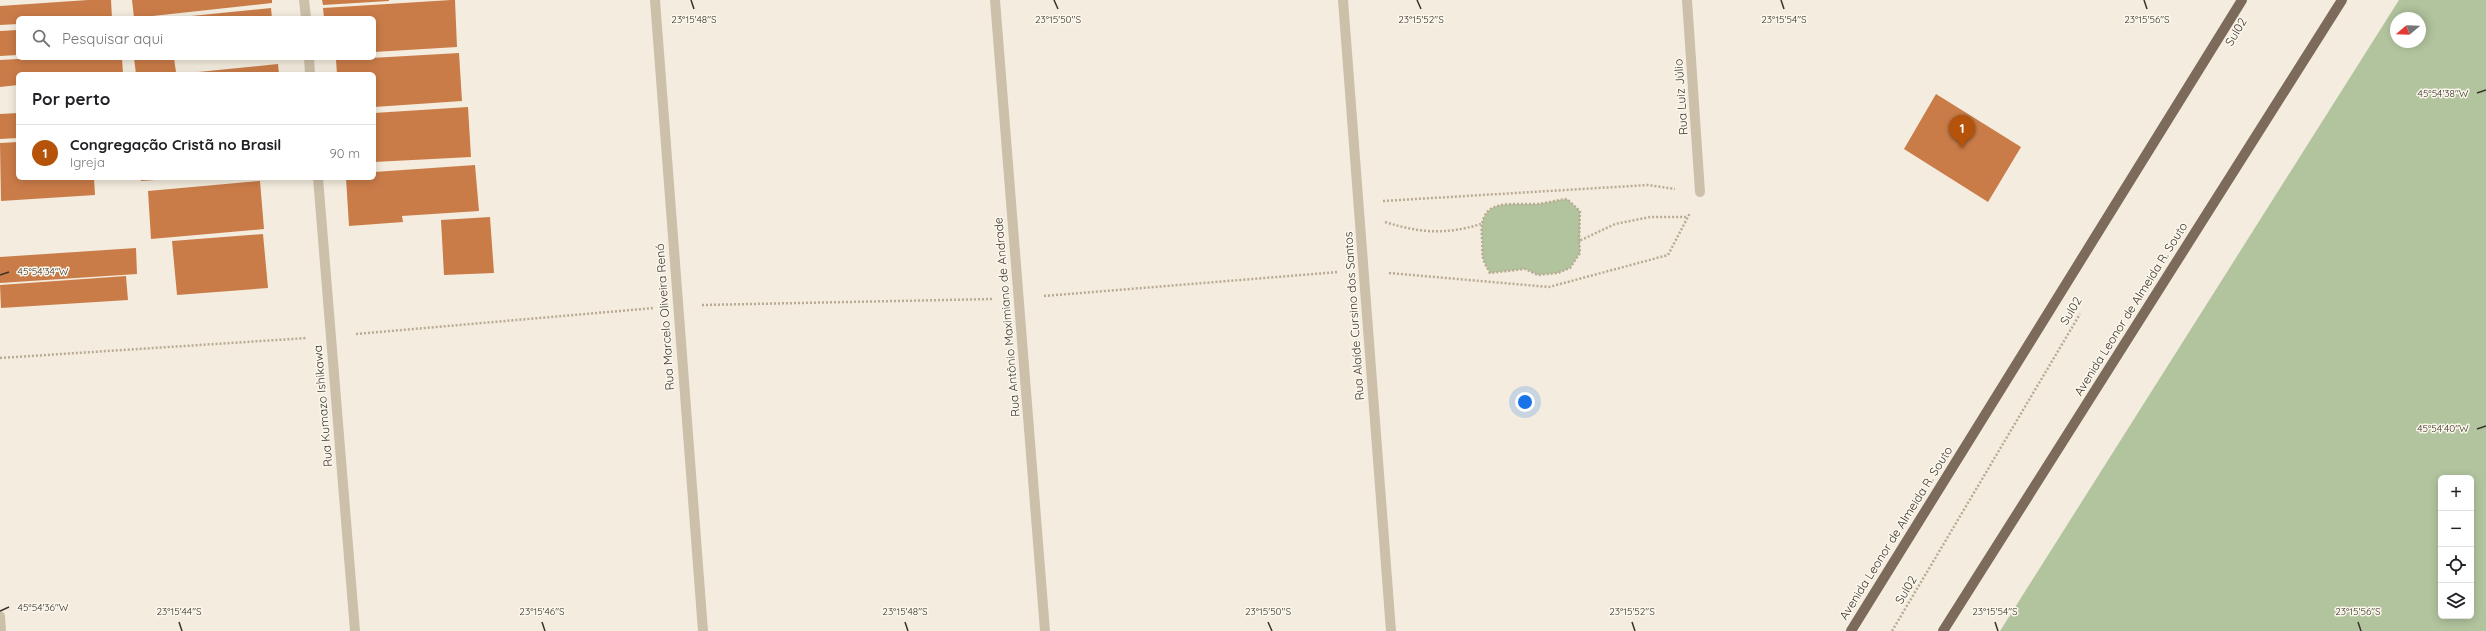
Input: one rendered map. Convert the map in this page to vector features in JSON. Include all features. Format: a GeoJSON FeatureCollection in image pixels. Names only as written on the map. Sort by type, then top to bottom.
{"type":"FeatureCollection","features":[{"type":"Feature","properties":{"kind":"main road","name":"Avenida Leonor de Almeida R. Souto"},"geometry":{"type":"LineString","coordinates":[[1851,631],[2242,0]]}},
{"type":"Feature","properties":{"kind":"main road","name":"Avenida Leonor de Almeida R. Souto"},"geometry":{"type":"LineString","coordinates":[[1943,631],[2342,0]]}},
{"type":"Feature","properties":{"kind":"street"},"geometry":{"type":"LineString","coordinates":[[304,0],[306,16]]}},
{"type":"Feature","properties":{"kind":"street","name":"Rua Marcelo Oliveira Renó"},"geometry":{"type":"LineString","coordinates":[[655,0],[677,306],[703,631]]}},
{"type":"Feature","properties":{"kind":"street","name":"Rua Antônio Maximiano de Andrade"},"geometry":{"type":"LineString","coordinates":[[995,0],[1045,631]]}},
{"type":"Feature","properties":{"kind":"street","name":"Rua Alaíde Cursino dos Santos"},"geometry":{"type":"LineString","coordinates":[[1343,0],[1390,631]]}},
{"type":"Feature","properties":{"kind":"street","name":"Rua Luiz Júlio"},"geometry":{"type":"LineString","coordinates":[[1688,0],[1700,192]]}},
{"type":"Feature","properties":{"kind":"street"},"geometry":{"type":"LineString","coordinates":[[309,60],[310,72]]}},
{"type":"Feature","properties":{"kind":"street","name":"Rua Kumazo Ishikawa"},"geometry":{"type":"LineString","coordinates":[[318,180],[355,631]]}},
{"type":"Feature","properties":{"kind":"street"},"geometry":{"type":"LineString","coordinates":[[0,616],[1,631]]}},
{"type":"Feature","properties":{"kind":"path"},"geometry":{"type":"LineString","coordinates":[[0,358],[331,336],[677,306],[1019,298],[1364,270],[1549,287],[1668,255],[1700,192],[1648,185],[1359,202]]}},
{"type":"Feature","properties":{"kind":"path"},"geometry":{"type":"LineString","coordinates":[[1567,199],[1580,211],[1579,242],[1580,253],[1570,268],[1558,273],[1538,275],[1526,269],[1490,273],[1481,259],[1481,224],[1485,213],[1501,203],[1540,204],[1567,199]]}},
{"type":"Feature","properties":{"kind":"path"},"geometry":{"type":"LineString","coordinates":[[1359,202],[1382,221],[1410,230],[1457,232],[1481,224]]}},
{"type":"Feature","properties":{"kind":"path"},"geometry":{"type":"LineString","coordinates":[[1579,242],[1615,224],[1650,217],[1688,217]]}},
{"type":"Feature","properties":{"kind":"path","name":"Sul02"},"geometry":{"type":"LineString","coordinates":[[1892,631],[2082,310]]}},
{"type":"Feature","properties":{"kind":"green space"},"geometry":{"type":"Polygon","coordinates":[[[2399,0],[2486,0],[2486,631],[2000,631],[2390,14],[2390,48],[2426,48],[2426,12],[2391,12],[2399,0]]]}},
{"type":"Feature","properties":{"kind":"green space"},"geometry":{"type":"Polygon","coordinates":[[[1567,199],[1580,211],[1580,253],[1570,268],[1558,273],[1538,275],[1525,269],[1490,273],[1483,259],[1482,253],[1482,225],[1485,216],[1490,209],[1506,204],[1537,204],[1567,199]]]}},
{"type":"Feature","properties":{"kind":"building"},"geometry":{"type":"Polygon","coordinates":[[[88,0],[111,0],[112,16],[16,16],[16,24],[0,25],[0,6],[88,0]]]}},
{"type":"Feature","properties":{"kind":"building"},"geometry":{"type":"Polygon","coordinates":[[[132,0],[272,0],[272,3],[152,16],[134,16],[132,0]]]}},
{"type":"Feature","properties":{"kind":"building"},"geometry":{"type":"Polygon","coordinates":[[[322,0],[389,0],[389,1],[323,5],[322,0]]]}},
{"type":"Feature","properties":{"kind":"building"},"geometry":{"type":"Polygon","coordinates":[[[455,0],[457,47],[376,52],[376,16],[324,16],[323,8],[455,0]]]}},
{"type":"Feature","properties":{"kind":"building"},"geometry":{"type":"Polygon","coordinates":[[[271,8],[272,16],[191,16],[271,8]]]}},
{"type":"Feature","properties":{"kind":"building"},"geometry":{"type":"Polygon","coordinates":[[[16,30],[16,55],[0,56],[0,31],[16,30]]]}},
{"type":"Feature","properties":{"kind":"building"},"geometry":{"type":"Polygon","coordinates":[[[459,53],[462,101],[376,107],[376,72],[337,72],[336,60],[376,60],[376,58],[459,53]]]}},
{"type":"Feature","properties":{"kind":"building"},"geometry":{"type":"Polygon","coordinates":[[[0,60],[122,60],[123,72],[16,72],[16,85],[0,87],[0,60]]]}},
{"type":"Feature","properties":{"kind":"building"},"geometry":{"type":"Polygon","coordinates":[[[134,60],[174,60],[176,72],[136,72],[134,60]]]}},
{"type":"Feature","properties":{"kind":"building"},"geometry":{"type":"Polygon","coordinates":[[[278,64],[279,72],[198,72],[278,64]]]}},
{"type":"Feature","properties":{"kind":"building"},"geometry":{"type":"Polygon","coordinates":[[[1936,94],[2021,147],[1988,202],[1904,149],[1936,94]]]}},
{"type":"Feature","properties":{"kind":"building"},"geometry":{"type":"Polygon","coordinates":[[[468,107],[471,157],[376,162],[376,113],[468,107]]]}},
{"type":"Feature","properties":{"kind":"building"},"geometry":{"type":"Polygon","coordinates":[[[16,113],[16,138],[0,139],[0,114],[16,113]]]}},
{"type":"Feature","properties":{"kind":"building"},"geometry":{"type":"Polygon","coordinates":[[[16,142],[16,180],[94,180],[95,195],[1,201],[0,143],[16,142]]]}},
{"type":"Feature","properties":{"kind":"building"},"geometry":{"type":"Polygon","coordinates":[[[475,165],[479,211],[402,216],[403,222],[349,226],[346,180],[376,180],[376,172],[475,165]]]}},
{"type":"Feature","properties":{"kind":"building"},"geometry":{"type":"Polygon","coordinates":[[[260,181],[264,229],[151,239],[148,191],[260,181]]]}},
{"type":"Feature","properties":{"kind":"building"},"geometry":{"type":"Polygon","coordinates":[[[490,217],[494,273],[444,275],[441,220],[490,217]]]}},
{"type":"Feature","properties":{"kind":"building"},"geometry":{"type":"Polygon","coordinates":[[[263,234],[268,288],[177,295],[172,241],[263,234]]]}},
{"type":"Feature","properties":{"kind":"building"},"geometry":{"type":"Polygon","coordinates":[[[136,248],[137,274],[0,283],[0,257],[136,248]]]}},
{"type":"Feature","properties":{"kind":"building"},"geometry":{"type":"Polygon","coordinates":[[[126,276],[128,300],[1,308],[0,285],[126,276]]]}},
{"type":"Feature","properties":{"kind":"place","name":"Congregação Cristã no Brasil"},"geometry":{"type":"Point","coordinates":[1962,148]}}]}
